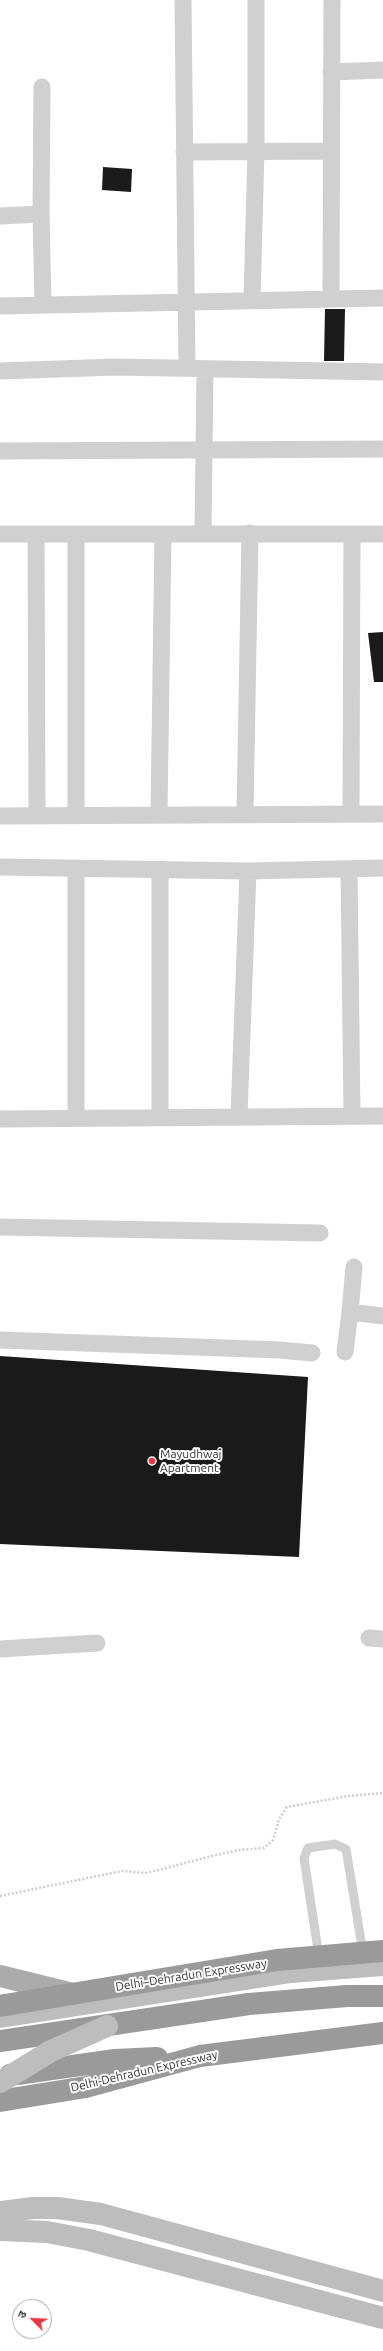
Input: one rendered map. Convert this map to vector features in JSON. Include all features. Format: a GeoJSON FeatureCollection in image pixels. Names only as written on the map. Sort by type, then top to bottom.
{"type":"FeatureCollection","features":[{"type":"Feature","properties":{"kind":"highway","name":"Delhi–Dehradun Expressway"},"geometry":{"type":"LineString","coordinates":[[0,2006],[277,1960],[373,1952]]}},
{"type":"Feature","properties":{"kind":"highway"},"geometry":{"type":"LineString","coordinates":[[0,2041],[249,2004],[347,1996],[383,1996]]}},
{"type":"Feature","properties":{"kind":"highway","name":"Delhi-Dehradun Expressway"},"geometry":{"type":"LineString","coordinates":[[0,2101],[86,2087],[200,2056],[383,2033]]}},
{"type":"Feature","properties":{"kind":"highway"},"geometry":{"type":"LineString","coordinates":[[0,2077],[115,2060],[200,2056]]}},
{"type":"Feature","properties":{"kind":"main road"},"geometry":{"type":"LineString","coordinates":[[0,2018],[291,1972],[383,1965]]}},
{"type":"Feature","properties":{"kind":"main road"},"geometry":{"type":"LineString","coordinates":[[0,1976],[74,1994]]}},
{"type":"Feature","properties":{"kind":"main road"},"geometry":{"type":"LineString","coordinates":[[0,2082],[51,2051],[106,2026]]}},
{"type":"Feature","properties":{"kind":"main road"},"geometry":{"type":"LineString","coordinates":[[0,2212],[57,2208],[101,2214],[383,2291]]}},
{"type":"Feature","properties":{"kind":"main road"},"geometry":{"type":"LineString","coordinates":[[0,2230],[47,2232],[89,2240],[383,2318]]}},
{"type":"Feature","properties":{"kind":"street"},"geometry":{"type":"LineString","coordinates":[[183,0],[186,368]]}},
{"type":"Feature","properties":{"kind":"street"},"geometry":{"type":"LineString","coordinates":[[252,299],[256,150],[256,0]]}},
{"type":"Feature","properties":{"kind":"street"},"geometry":{"type":"LineString","coordinates":[[331,299],[330,151],[332,0]]}},
{"type":"Feature","properties":{"kind":"street"},"geometry":{"type":"LineString","coordinates":[[331,72],[383,70]]}},
{"type":"Feature","properties":{"kind":"street"},"geometry":{"type":"LineString","coordinates":[[42,87],[41,214],[43,304]]}},
{"type":"Feature","properties":{"kind":"street"},"geometry":{"type":"LineString","coordinates":[[184,152],[256,150],[330,151]]}},
{"type":"Feature","properties":{"kind":"street"},"geometry":{"type":"LineString","coordinates":[[0,216],[41,214]]}},
{"type":"Feature","properties":{"kind":"street"},"geometry":{"type":"LineString","coordinates":[[0,306],[252,299],[383,298]]}},
{"type":"Feature","properties":{"kind":"street"},"geometry":{"type":"LineString","coordinates":[[0,371],[116,367],[383,372]]}},
{"type":"Feature","properties":{"kind":"street"},"geometry":{"type":"LineString","coordinates":[[203,534],[205,369]]}},
{"type":"Feature","properties":{"kind":"street"},"geometry":{"type":"LineString","coordinates":[[0,450],[383,449]]}},
{"type":"Feature","properties":{"kind":"street"},"geometry":{"type":"LineString","coordinates":[[245,814],[250,533]]}},
{"type":"Feature","properties":{"kind":"street"},"geometry":{"type":"LineString","coordinates":[[0,534],[383,534]]}},
{"type":"Feature","properties":{"kind":"street"},"geometry":{"type":"LineString","coordinates":[[36,534],[37,815]]}},
{"type":"Feature","properties":{"kind":"street"},"geometry":{"type":"LineString","coordinates":[[76,534],[76,814]]}},
{"type":"Feature","properties":{"kind":"street"},"geometry":{"type":"LineString","coordinates":[[159,814],[163,534]]}},
{"type":"Feature","properties":{"kind":"street"},"geometry":{"type":"LineString","coordinates":[[351,814],[352,534]]}},
{"type":"Feature","properties":{"kind":"street"},"geometry":{"type":"LineString","coordinates":[[0,816],[76,814],[383,814]]}},
{"type":"Feature","properties":{"kind":"street"},"geometry":{"type":"LineString","coordinates":[[0,867],[248,871],[383,868]]}},
{"type":"Feature","properties":{"kind":"street"},"geometry":{"type":"LineString","coordinates":[[76,868],[76,1118]]}},
{"type":"Feature","properties":{"kind":"street"},"geometry":{"type":"LineString","coordinates":[[160,869],[160,1117]]}},
{"type":"Feature","properties":{"kind":"street"},"geometry":{"type":"LineString","coordinates":[[349,869],[352,1115]]}},
{"type":"Feature","properties":{"kind":"street"},"geometry":{"type":"LineString","coordinates":[[239,1116],[248,871]]}},
{"type":"Feature","properties":{"kind":"street"},"geometry":{"type":"LineString","coordinates":[[0,1119],[352,1115],[383,1116]]}},
{"type":"Feature","properties":{"kind":"street"},"geometry":{"type":"LineString","coordinates":[[0,1227],[320,1233]]}},
{"type":"Feature","properties":{"kind":"street"},"geometry":{"type":"LineString","coordinates":[[345,1352],[354,1267]]}},
{"type":"Feature","properties":{"kind":"street"},"geometry":{"type":"LineString","coordinates":[[350,1312],[383,1316]]}},
{"type":"Feature","properties":{"kind":"street"},"geometry":{"type":"LineString","coordinates":[[0,1340],[280,1350],[312,1353]]}},
{"type":"Feature","properties":{"kind":"street"},"geometry":{"type":"LineString","coordinates":[[0,1649],[97,1643]]}},
{"type":"Feature","properties":{"kind":"lane"},"geometry":{"type":"LineString","coordinates":[[319,1957],[304,1858],[308,1848],[335,1844],[346,1849],[373,1952]]}},
{"type":"Feature","properties":{"kind":"path"},"geometry":{"type":"LineString","coordinates":[[0,1896],[122,1870],[147,1873],[240,1850],[264,1848],[273,1840],[279,1819],[287,1807],[348,1796],[383,1793]]}},
{"type":"Feature","properties":{"kind":"building"},"geometry":{"type":"Polygon","coordinates":[[[103,167],[132,169],[131,192],[102,190],[103,167]]]}},
{"type":"Feature","properties":{"kind":"building"},"geometry":{"type":"Polygon","coordinates":[[[325,309],[345,309],[344,361],[324,361],[325,309]]]}},
{"type":"Feature","properties":{"kind":"building"},"geometry":{"type":"Polygon","coordinates":[[[383,632],[383,682],[374,682],[368,633],[383,632]]]}},
{"type":"Feature","properties":{"kind":"building","name":"Mayudhwaj Apartment"},"geometry":{"type":"Polygon","coordinates":[[[0,1356],[308,1377],[299,1557],[0,1544],[0,1356]]]}},
{"type":"Feature","properties":{"kind":"place","name":"Mayudhwaj Apartment"},"geometry":{"type":"Point","coordinates":[152,1461]}}]}
